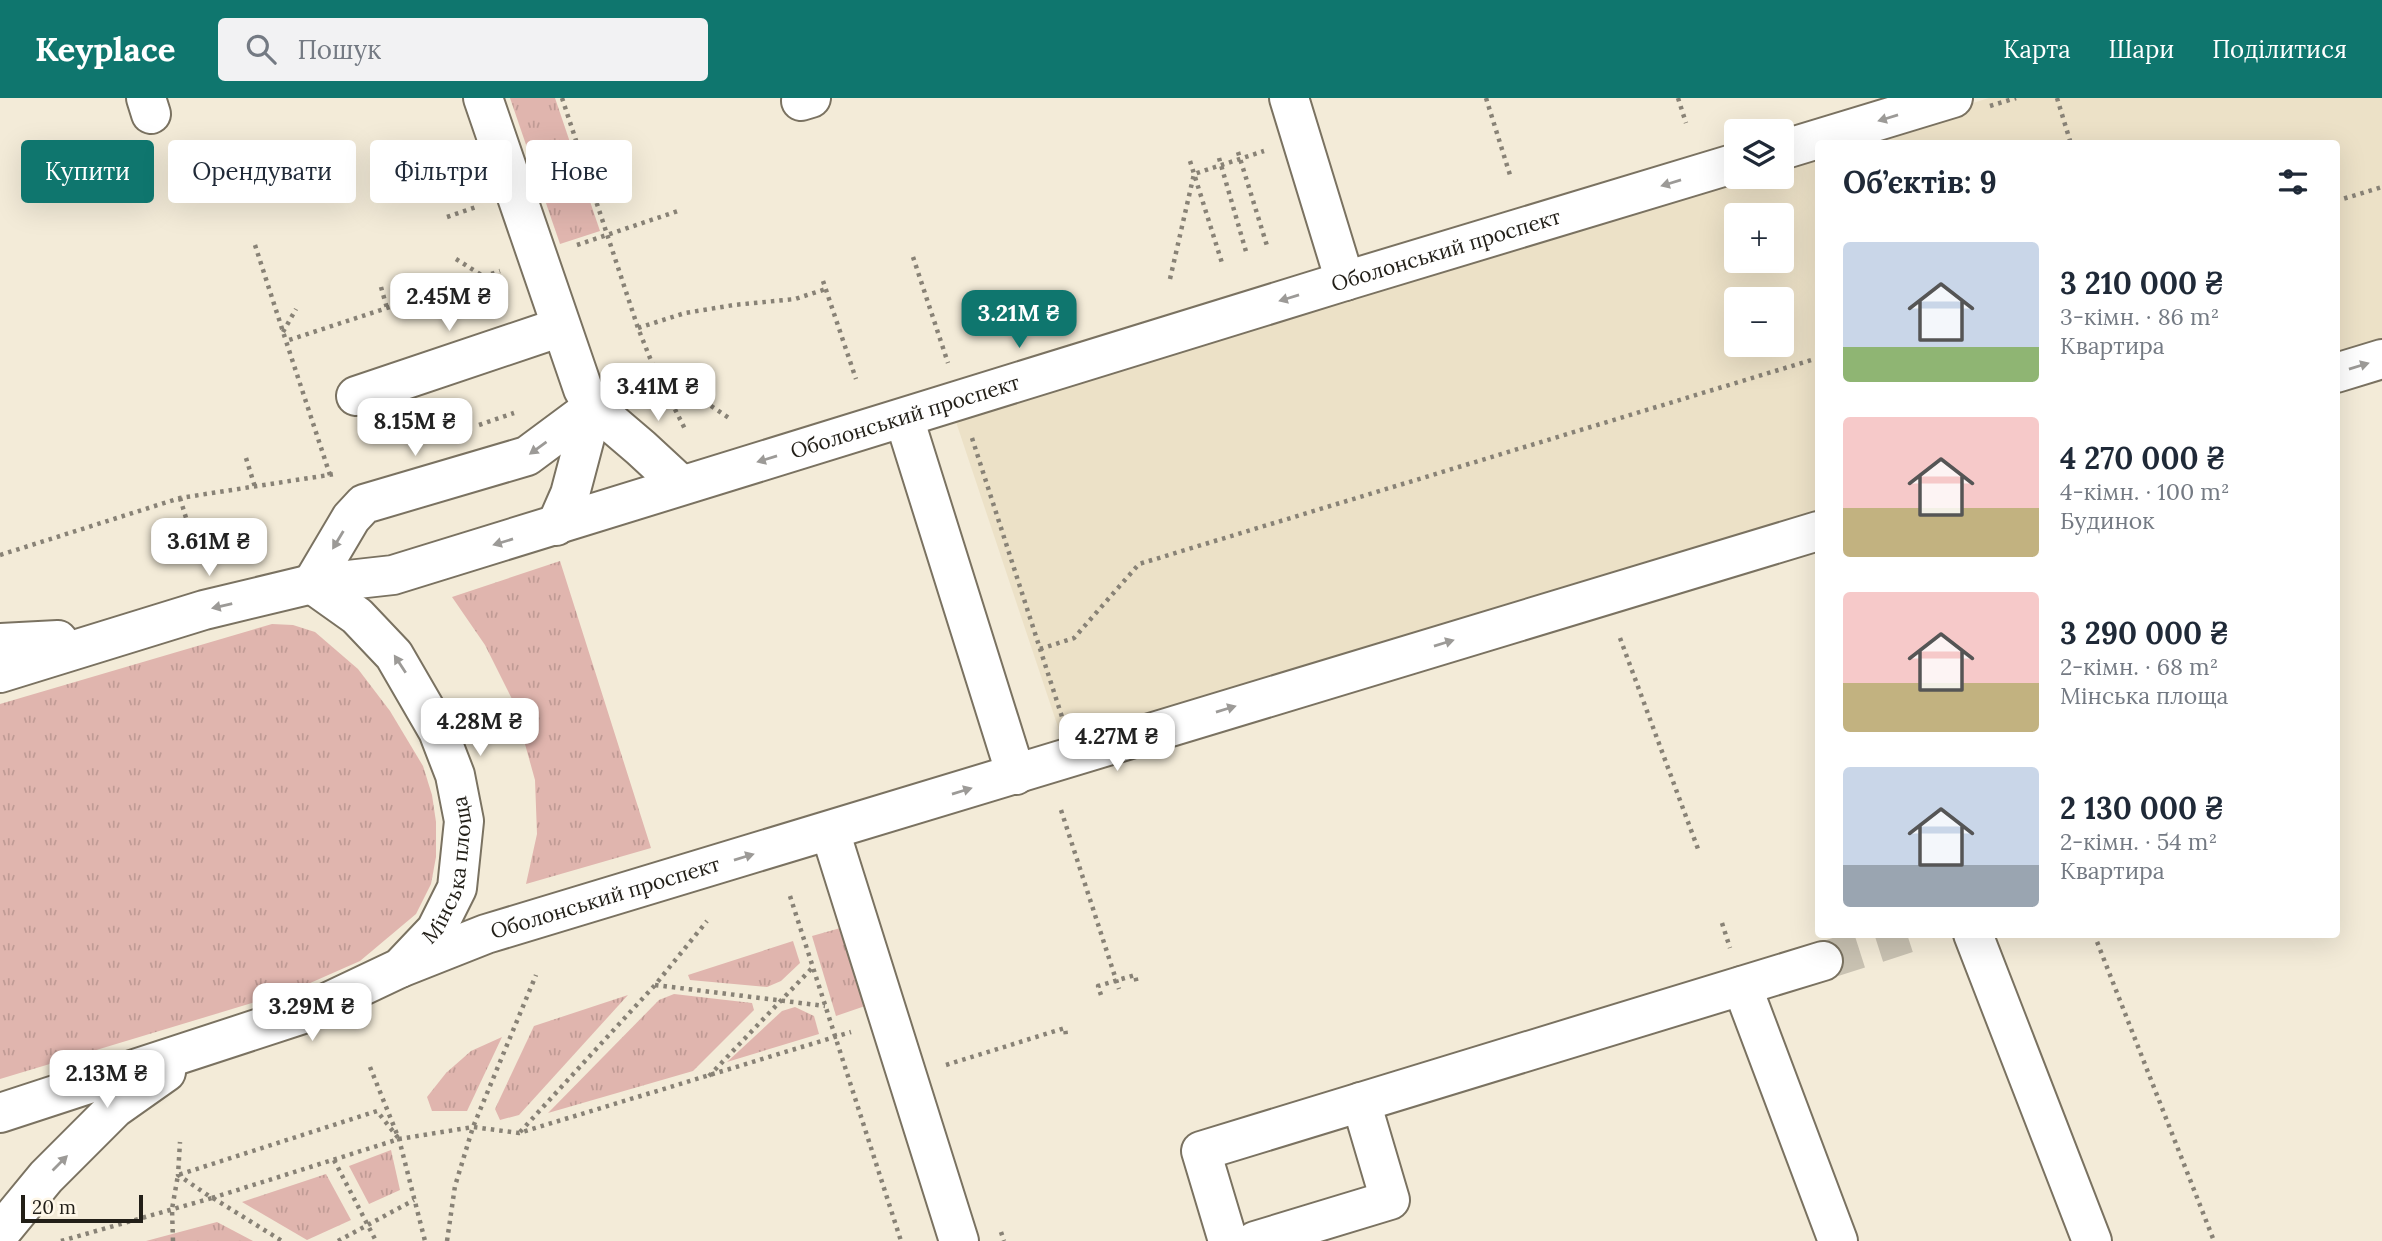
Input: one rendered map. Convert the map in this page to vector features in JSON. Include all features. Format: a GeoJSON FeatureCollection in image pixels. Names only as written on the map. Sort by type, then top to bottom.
{"type":"FeatureCollection","features":[{"type":"Feature","properties":{"kind":"main road"},"geometry":{"type":"LineString","coordinates":[[483,98],[588,398],[681,485]]}},
{"type":"Feature","properties":{"kind":"main road"},"geometry":{"type":"LineString","coordinates":[[1289,98],[1345,281]]}},
{"type":"Feature","properties":{"kind":"main road"},"geometry":{"type":"LineString","coordinates":[[1794,146],[1953,98]]}},
{"type":"Feature","properties":{"kind":"main road","name":"Оболонський проспект"},"geometry":{"type":"LineString","coordinates":[[312,584],[393,575],[1724,167]]}},
{"type":"Feature","properties":{"kind":"main road"},"geometry":{"type":"LineString","coordinates":[[356,396],[561,327]]}},
{"type":"Feature","properties":{"kind":"main road"},"geometry":{"type":"LineString","coordinates":[[2340,372],[2382,359]]}},
{"type":"Feature","properties":{"kind":"main road"},"geometry":{"type":"LineString","coordinates":[[556,526],[570,494],[588,398]]}},
{"type":"Feature","properties":{"kind":"main road"},"geometry":{"type":"LineString","coordinates":[[0,673],[204,610],[312,584],[351,518],[365,504],[527,456],[588,398]]}},
{"type":"Feature","properties":{"kind":"main road"},"geometry":{"type":"LineString","coordinates":[[904,418],[1016,775]]}},
{"type":"Feature","properties":{"kind":"main road","name":"Оболонський проспект"},"geometry":{"type":"LineString","coordinates":[[400,968],[486,934],[1815,532]]}},
{"type":"Feature","properties":{"kind":"main road","name":"Мінська площа"},"geometry":{"type":"LineString","coordinates":[[0,1112],[303,1014],[400,968],[436,930],[457,888],[464,821],[455,775],[438,731],[394,655],[357,615],[312,584]]}},
{"type":"Feature","properties":{"kind":"main road"},"geometry":{"type":"LineString","coordinates":[[0,643],[123,636]]}},
{"type":"Feature","properties":{"kind":"main road"},"geometry":{"type":"LineString","coordinates":[[830,831],[959,1241]]}},
{"type":"Feature","properties":{"kind":"main road"},"geometry":{"type":"LineString","coordinates":[[1975,938],[2092,1241]]}},
{"type":"Feature","properties":{"kind":"main road"},"geometry":{"type":"LineString","coordinates":[[1228,1241],[1201,1151],[1823,961]]}},
{"type":"Feature","properties":{"kind":"main road"},"geometry":{"type":"LineString","coordinates":[[1742,986],[1838,1241]]}},
{"type":"Feature","properties":{"kind":"main road"},"geometry":{"type":"LineString","coordinates":[[0,1233],[46,1177],[115,1108],[196,1050]]}},
{"type":"Feature","properties":{"kind":"main road"},"geometry":{"type":"LineString","coordinates":[[1255,1241],[1390,1200],[1361,1102]]}},
{"type":"Feature","properties":{"kind":"path"},"geometry":{"type":"LineString","coordinates":[[562,98],[638,328],[654,368],[687,432]]}},
{"type":"Feature","properties":{"kind":"path"},"geometry":{"type":"LineString","coordinates":[[1486,98],[1510,175]]}},
{"type":"Feature","properties":{"kind":"path"},"geometry":{"type":"LineString","coordinates":[[1678,98],[1686,123]]}},
{"type":"Feature","properties":{"kind":"path"},"geometry":{"type":"LineString","coordinates":[[2057,98],[2070,140]]}},
{"type":"Feature","properties":{"kind":"path"},"geometry":{"type":"LineString","coordinates":[[1238,152],[1268,249]]}},
{"type":"Feature","properties":{"kind":"path"},"geometry":{"type":"LineString","coordinates":[[1219,158],[1247,255]]}},
{"type":"Feature","properties":{"kind":"path"},"geometry":{"type":"LineString","coordinates":[[1194,174],[1240,159]]}},
{"type":"Feature","properties":{"kind":"path"},"geometry":{"type":"LineString","coordinates":[[1189,161],[1222,263]]}},
{"type":"Feature","properties":{"kind":"path"},"geometry":{"type":"LineString","coordinates":[[1170,279],[1194,174]]}},
{"type":"Feature","properties":{"kind":"path"},"geometry":{"type":"LineString","coordinates":[[2340,200],[2382,187]]}},
{"type":"Feature","properties":{"kind":"path"},"geometry":{"type":"LineString","coordinates":[[447,217],[487,203]]}},
{"type":"Feature","properties":{"kind":"path"},"geometry":{"type":"LineString","coordinates":[[607,235],[678,211]]}},
{"type":"Feature","properties":{"kind":"path"},"geometry":{"type":"LineString","coordinates":[[255,245],[330,475]]}},
{"type":"Feature","properties":{"kind":"path"},"geometry":{"type":"LineString","coordinates":[[913,257],[1075,755]]}},
{"type":"Feature","properties":{"kind":"path"},"geometry":{"type":"LineString","coordinates":[[456,258],[484,276]]}},
{"type":"Feature","properties":{"kind":"path"},"geometry":{"type":"LineString","coordinates":[[286,341],[508,268]]}},
{"type":"Feature","properties":{"kind":"path"},"geometry":{"type":"LineString","coordinates":[[823,281],[856,379]]}},
{"type":"Feature","properties":{"kind":"path"},"geometry":{"type":"LineString","coordinates":[[381,288],[387,308]]}},
{"type":"Feature","properties":{"kind":"path"},"geometry":{"type":"LineString","coordinates":[[638,328],[685,313],[794,299],[826,289]]}},
{"type":"Feature","properties":{"kind":"path"},"geometry":{"type":"LineString","coordinates":[[283,333],[296,309]]}},
{"type":"Feature","properties":{"kind":"path"},"geometry":{"type":"LineString","coordinates":[[1040,649],[1074,638],[1139,564],[1815,359]]}},
{"type":"Feature","properties":{"kind":"path"},"geometry":{"type":"LineString","coordinates":[[588,398],[654,368]]}},
{"type":"Feature","properties":{"kind":"path"},"geometry":{"type":"LineString","coordinates":[[654,368],[732,420]]}},
{"type":"Feature","properties":{"kind":"path"},"geometry":{"type":"LineString","coordinates":[[474,426],[526,408]]}},
{"type":"Feature","properties":{"kind":"path"},"geometry":{"type":"LineString","coordinates":[[246,458],[255,487]]}},
{"type":"Feature","properties":{"kind":"path"},"geometry":{"type":"LineString","coordinates":[[0,555],[180,498],[343,471]]}},
{"type":"Feature","properties":{"kind":"path"},"geometry":{"type":"LineString","coordinates":[[180,498],[193,541]]}},
{"type":"Feature","properties":{"kind":"path"},"geometry":{"type":"LineString","coordinates":[[1620,638],[1698,849]]}},
{"type":"Feature","properties":{"kind":"path"},"geometry":{"type":"LineString","coordinates":[[1061,810],[1119,989]]}},
{"type":"Feature","properties":{"kind":"path"},"geometry":{"type":"LineString","coordinates":[[790,896],[901,1241]]}},
{"type":"Feature","properties":{"kind":"path"},"geometry":{"type":"LineString","coordinates":[[519,1133],[655,985],[707,921]]}},
{"type":"Feature","properties":{"kind":"path"},"geometry":{"type":"LineString","coordinates":[[2096,938],[2214,1241]]}},
{"type":"Feature","properties":{"kind":"path"},"geometry":{"type":"LineString","coordinates":[[708,1076],[813,967]]}},
{"type":"Feature","properties":{"kind":"path"},"geometry":{"type":"LineString","coordinates":[[447,1241],[455,1186],[472,1127],[536,975]]}},
{"type":"Feature","properties":{"kind":"path"},"geometry":{"type":"LineString","coordinates":[[1101,995],[1098,986],[1116,980],[1135,975],[1137,984]]}},
{"type":"Feature","properties":{"kind":"path"},"geometry":{"type":"LineString","coordinates":[[655,985],[825,1006]]}},
{"type":"Feature","properties":{"kind":"path"},"geometry":{"type":"LineString","coordinates":[[61,1241],[212,1198],[399,1139],[472,1127],[519,1133],[890,1020]]}},
{"type":"Feature","properties":{"kind":"path"},"geometry":{"type":"LineString","coordinates":[[939,1067],[1065,1028],[1066,1036]]}},
{"type":"Feature","properties":{"kind":"path"},"geometry":{"type":"LineString","coordinates":[[370,1067],[399,1139],[425,1241]]}},
{"type":"Feature","properties":{"kind":"path"},"geometry":{"type":"LineString","coordinates":[[178,1175],[377,1111],[399,1139]]}},
{"type":"Feature","properties":{"kind":"path"},"geometry":{"type":"LineString","coordinates":[[173,1241],[172,1209],[180,1142]]}},
{"type":"Feature","properties":{"kind":"path"},"geometry":{"type":"LineString","coordinates":[[334,1160],[376,1241]]}},
{"type":"Feature","properties":{"kind":"path"},"geometry":{"type":"LineString","coordinates":[[178,1175],[282,1241]]}},
{"type":"Feature","properties":{"kind":"path"},"geometry":{"type":"LineString","coordinates":[[338,1241],[414,1200]]}},
{"type":"Feature","properties":{"kind":"shaded area"},"geometry":{"type":"Polygon","coordinates":[[[1989,98],[2382,98],[2382,341],[2340,354],[2340,140],[1853,140],[1989,98]]]}},
{"type":"Feature","properties":{"kind":"shaded area"},"geometry":{"type":"Polygon","coordinates":[[[1815,151],[1815,513],[1063,742],[953,413],[1724,181],[1724,189],[1794,189],[1794,157],[1815,151]]]}},
{"type":"Feature","properties":{"kind":"green space"},"geometry":{"type":"Polygon","coordinates":[[[510,98],[555,98],[569,140],[526,140],[526,145],[510,98]]]}},
{"type":"Feature","properties":{"kind":"green space"},"geometry":{"type":"Polygon","coordinates":[[[546,203],[591,203],[600,231],[560,244],[546,203]]]}},
{"type":"Feature","properties":{"kind":"green space"},"geometry":{"type":"Polygon","coordinates":[[[560,561],[651,848],[526,884],[537,834],[535,780],[513,701],[485,645],[452,597],[560,561]]]}},
{"type":"Feature","properties":{"kind":"green space"},"geometry":{"type":"Polygon","coordinates":[[[272,624],[293,625],[315,632],[358,669],[390,711],[423,766],[432,795],[436,822],[436,857],[431,884],[416,914],[360,961],[292,991],[0,1079],[0,704],[272,624]]]}},
{"type":"Feature","properties":{"kind":"green space"},"geometry":{"type":"Polygon","coordinates":[[[844,927],[868,1005],[836,1016],[812,936],[844,927]]]}},
{"type":"Feature","properties":{"kind":"green space"},"geometry":{"type":"Polygon","coordinates":[[[793,941],[800,963],[781,981],[767,987],[690,980],[688,975],[793,941]]]}},
{"type":"Feature","properties":{"kind":"green space"},"geometry":{"type":"Polygon","coordinates":[[[674,994],[752,1003],[754,1010],[693,1071],[548,1113],[659,1000],[674,994]]]}},
{"type":"Feature","properties":{"kind":"green space"},"geometry":{"type":"Polygon","coordinates":[[[628,995],[519,1115],[500,1120],[495,1109],[534,1026],[628,995]]]}},
{"type":"Feature","properties":{"kind":"green space"},"geometry":{"type":"Polygon","coordinates":[[[795,1007],[814,1016],[819,1034],[727,1062],[782,1011],[795,1007]]]}},
{"type":"Feature","properties":{"kind":"green space"},"geometry":{"type":"Polygon","coordinates":[[[502,1037],[467,1111],[432,1111],[427,1097],[446,1073],[471,1051],[502,1037]]]}},
{"type":"Feature","properties":{"kind":"green space"},"geometry":{"type":"Polygon","coordinates":[[[391,1150],[400,1190],[369,1204],[349,1166],[391,1150]]]}},
{"type":"Feature","properties":{"kind":"green space"},"geometry":{"type":"Polygon","coordinates":[[[326,1174],[351,1220],[307,1240],[242,1202],[326,1174]]]}},
{"type":"Feature","properties":{"kind":"green space"},"geometry":{"type":"Polygon","coordinates":[[[217,1222],[253,1241],[146,1241],[217,1222]]]}},
{"type":"Feature","properties":{"kind":"tunnel"},"geometry":{"type":"LineString","coordinates":[[1823,961],[1895,938]]}}]}
